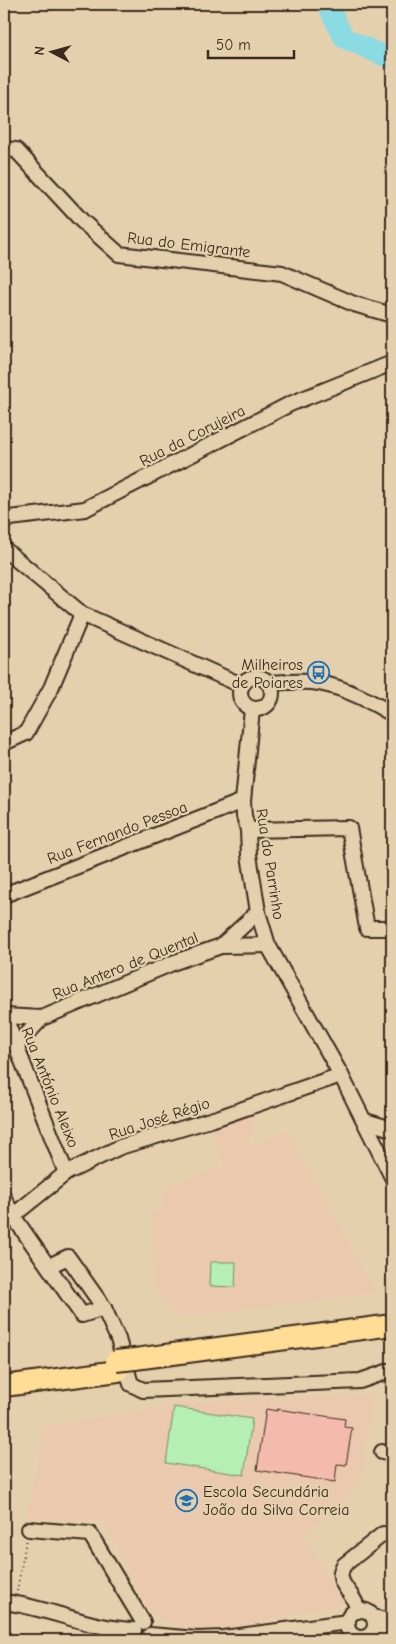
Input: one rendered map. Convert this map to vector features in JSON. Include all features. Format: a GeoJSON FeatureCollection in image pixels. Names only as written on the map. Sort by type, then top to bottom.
{"type":"FeatureCollection","features":[{"type":"Feature","properties":{"kind":"highway"},"geometry":{"type":"LineString","coordinates":[[4,1386],[126,1365],[392,1325]]}},
{"type":"Feature","properties":{"kind":"highway"},"geometry":{"type":"LineString","coordinates":[[4,1378],[392,1335]]}},
{"type":"Feature","properties":{"kind":"street","name":"Rua do Emigrante"},"geometry":{"type":"LineString","coordinates":[[10,149],[82,221],[119,254],[282,273],[354,304],[392,315]]}},
{"type":"Feature","properties":{"kind":"street","name":"Rua da Corujeira"},"geometry":{"type":"LineString","coordinates":[[4,522],[10,518],[85,509],[290,404],[392,363]]}},
{"type":"Feature","properties":{"kind":"street"},"geometry":{"type":"LineString","coordinates":[[4,550],[82,614],[241,685]]}},
{"type":"Feature","properties":{"kind":"street"},"geometry":{"type":"LineString","coordinates":[[4,743],[26,733],[50,688],[82,614]]}},
{"type":"Feature","properties":{"kind":"street"},"geometry":{"type":"LineString","coordinates":[[255,676],[265,679],[269,683],[272,688],[271,699],[263,708],[252,709],[241,700],[239,690],[244,680],[255,676]]}},
{"type":"Feature","properties":{"kind":"street"},"geometry":{"type":"LineString","coordinates":[[269,683],[314,682],[365,698],[392,714]]}},
{"type":"Feature","properties":{"kind":"street","name":"Rua do Parrinho"},"geometry":{"type":"LineString","coordinates":[[252,709],[243,801],[258,912],[268,945],[341,1075],[392,1176]]}},
{"type":"Feature","properties":{"kind":"street","name":"Rua Fernando Pessoa"},"geometry":{"type":"LineString","coordinates":[[4,895],[243,801]]}},
{"type":"Feature","properties":{"kind":"street"},"geometry":{"type":"LineString","coordinates":[[248,830],[349,828],[367,928],[392,928]]}},
{"type":"Feature","properties":{"kind":"street","name":"Rua Antero de Quental"},"geometry":{"type":"LineString","coordinates":[[220,946],[258,912]]}},
{"type":"Feature","properties":{"kind":"street","name":"Rua Antero de Quental"},"geometry":{"type":"LineString","coordinates":[[16,1046],[42,1018],[157,969],[220,946],[268,945]]}},
{"type":"Feature","properties":{"kind":"street","name":"Rua Antero de Quental"},"geometry":{"type":"LineString","coordinates":[[4,1015],[42,1018]]}},
{"type":"Feature","properties":{"kind":"street","name":"Rua António Aleixo"},"geometry":{"type":"LineString","coordinates":[[4,1015],[66,1173]]}},
{"type":"Feature","properties":{"kind":"street","name":"Rua José Régio"},"geometry":{"type":"LineString","coordinates":[[8,1219],[66,1173],[120,1147],[220,1117],[341,1075]]}},
{"type":"Feature","properties":{"kind":"street"},"geometry":{"type":"LineString","coordinates":[[365,1120],[392,1129]]}},
{"type":"Feature","properties":{"kind":"street"},"geometry":{"type":"LineString","coordinates":[[4,1198],[8,1219],[48,1266],[82,1315],[104,1308]]}},
{"type":"Feature","properties":{"kind":"street"},"geometry":{"type":"LineString","coordinates":[[48,1266],[68,1256],[104,1308],[118,1339],[131,1384],[143,1390],[360,1381],[392,1370]]}},
{"type":"Feature","properties":{"kind":"street"},"geometry":{"type":"LineString","coordinates":[[29,1528],[90,1534],[142,1629]]}},
{"type":"Feature","properties":{"kind":"street"},"geometry":{"type":"LineString","coordinates":[[358,1611],[357,1604],[340,1578],[340,1571],[344,1565],[383,1534]]}},
{"type":"Feature","properties":{"kind":"street"},"geometry":{"type":"LineString","coordinates":[[9,1602],[117,1630],[142,1629],[197,1639],[222,1638],[348,1622]]}},
{"type":"Feature","properties":{"kind":"street"},"geometry":{"type":"LineString","coordinates":[[392,1622],[373,1617],[366,1612],[358,1611],[351,1615],[348,1622],[349,1631],[356,1637],[365,1638],[372,1633],[392,1632]]}},
{"type":"Feature","properties":{"kind":"street"},"geometry":{"type":"LineString","coordinates":[[372,1633],[375,1625],[373,1617]]}},
{"type":"Feature","properties":{"kind":"path"},"geometry":{"type":"LineString","coordinates":[[9,1602],[29,1528]]}},
{"type":"Feature","properties":{"kind":"shaded area"},"geometry":{"type":"Polygon","coordinates":[[[255,1111],[249,1147],[287,1130],[375,1292],[178,1316],[158,1294],[153,1280],[152,1213],[163,1210],[165,1186],[224,1167],[213,1128],[255,1111]]]}},
{"type":"Feature","properties":{"kind":"shaded area","name":"Escola Secundária João da Silva Correia"},"geometry":{"type":"Polygon","coordinates":[[[372,1394],[360,1484],[304,1535],[343,1603],[240,1626],[185,1629],[151,1614],[105,1523],[28,1516],[44,1427],[196,1402],[372,1394]]]}},
{"type":"Feature","properties":{"kind":"green space"},"geometry":{"type":"Polygon","coordinates":[[[210,1262],[236,1262],[235,1287],[209,1286],[210,1262]]]}},
{"type":"Feature","properties":{"kind":"green space"},"geometry":{"type":"Polygon","coordinates":[[[174,1407],[252,1419],[244,1475],[166,1463],[174,1407]]]}},
{"type":"Feature","properties":{"kind":"building"},"geometry":{"type":"Polygon","coordinates":[[[266,1409],[345,1419],[344,1427],[352,1428],[346,1465],[337,1464],[335,1482],[257,1470],[266,1409]]]}},
{"type":"Feature","properties":{"kind":"waterway"},"geometry":{"type":"LineString","coordinates":[[327,4],[344,38],[384,56],[392,57]]}},
{"type":"Feature","properties":{"kind":"place","name":"Milheiros de Poiares"},"geometry":{"type":"Point","coordinates":[319,673]}},
{"type":"Feature","properties":{"kind":"place","name":"Escola Secundária João da Silva Correia"},"geometry":{"type":"Point","coordinates":[187,1500]}}]}
